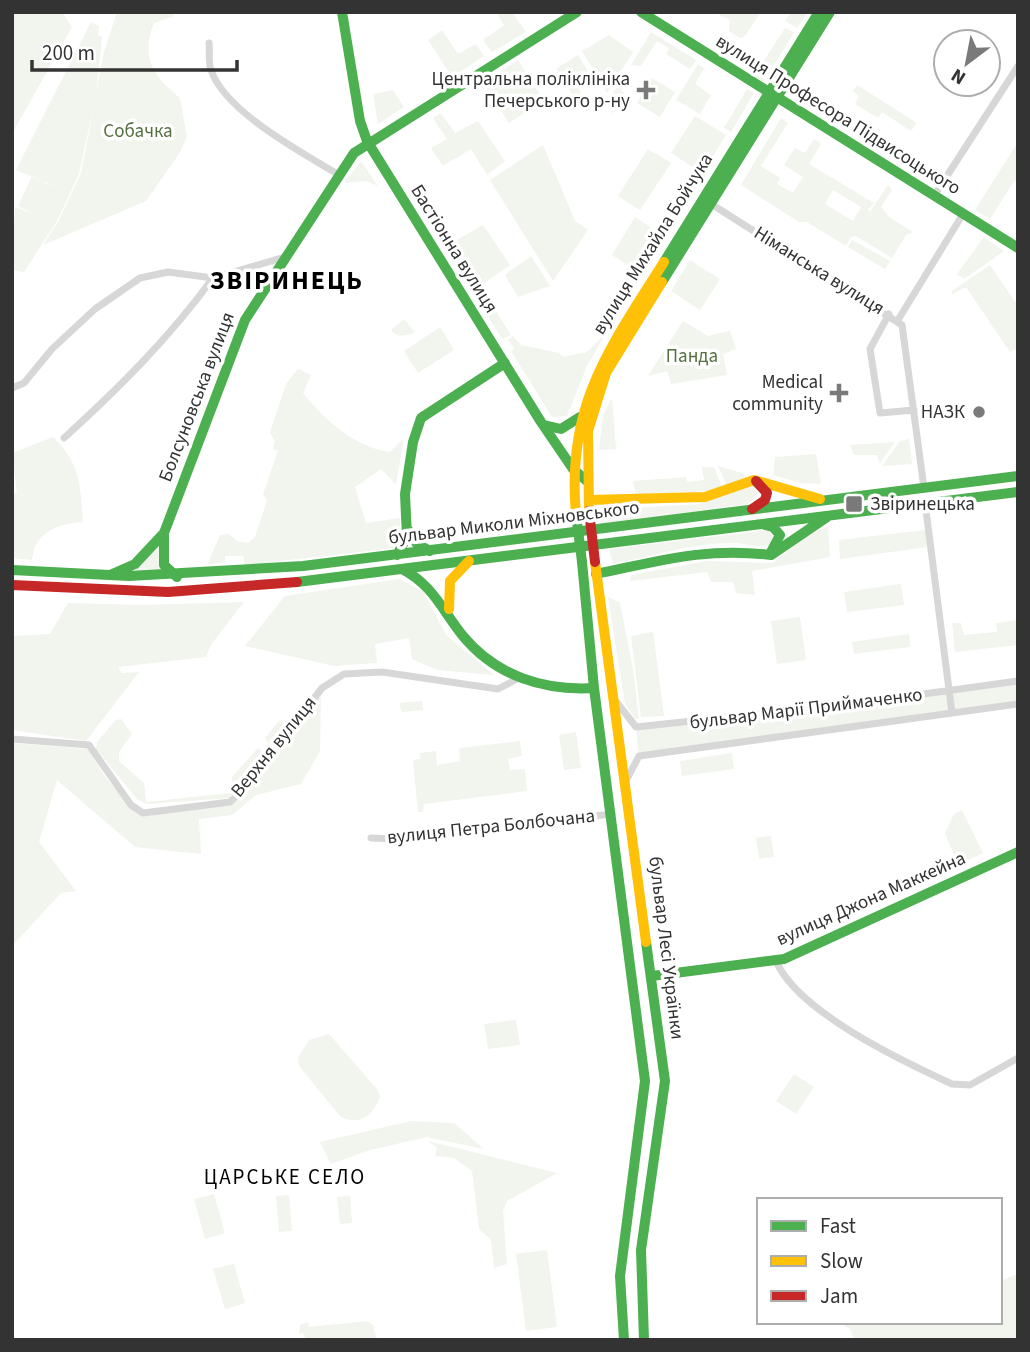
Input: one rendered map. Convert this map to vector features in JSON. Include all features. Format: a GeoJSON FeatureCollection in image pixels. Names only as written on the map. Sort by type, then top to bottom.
{"type":"FeatureCollection","features":[{"type":"Feature","properties":{"kind":"main road","name":"Бастіонна вулиця"},"geometry":{"type":"LineString","coordinates":[[342,12],[360,121],[368,141],[541,422],[573,469],[588,482]]}},
{"type":"Feature","properties":{"kind":"main road","name":"Болсуновська вулиця"},"geometry":{"type":"LineString","coordinates":[[177,577],[164,565],[164,533],[245,320],[354,153],[368,141],[577,12]]}},
{"type":"Feature","properties":{"kind":"main road","name":"вулиця Професора Підвисоцького"},"geometry":{"type":"LineString","coordinates":[[641,12],[1018,248]]}},
{"type":"Feature","properties":{"kind":"main road","name":"вулиця Михайла Бойчука"},"geometry":{"type":"LineString","coordinates":[[582,562],[573,469],[580,417],[607,350],[706,201],[772,95],[819,12]]}},
{"type":"Feature","properties":{"kind":"main road","name":"вулиця Михайла Бойчука"},"geometry":{"type":"LineString","coordinates":[[772,95],[830,12]]}},
{"type":"Feature","properties":{"kind":"main road","name":"вулиця Михайла Бойчука"},"geometry":{"type":"LineString","coordinates":[[596,568],[589,505],[588,431],[606,373],[706,201]]}},
{"type":"Feature","properties":{"kind":"main road"},"geometry":{"type":"LineString","coordinates":[[397,555],[408,530],[405,494],[421,418],[505,363]]}},
{"type":"Feature","properties":{"kind":"main road"},"geometry":{"type":"LineString","coordinates":[[541,422],[547,428],[561,429],[580,417]]}},
{"type":"Feature","properties":{"kind":"main road","name":"бульвар Миколи Міхновського"},"geometry":{"type":"LineString","coordinates":[[12,570],[177,577],[397,555],[1018,476]]}},
{"type":"Feature","properties":{"kind":"main road"},"geometry":{"type":"LineString","coordinates":[[589,505],[705,497],[754,480],[830,501]]}},
{"type":"Feature","properties":{"kind":"main road"},"geometry":{"type":"LineString","coordinates":[[747,512],[765,500],[764,487],[754,480]]}},
{"type":"Feature","properties":{"kind":"main road","name":"бульвар Миколи Міхновського"},"geometry":{"type":"LineString","coordinates":[[12,585],[182,592],[259,587],[1018,492]]}},
{"type":"Feature","properties":{"kind":"main road"},"geometry":{"type":"LineString","coordinates":[[596,568],[701,552],[776,554],[810,526],[829,516]]}},
{"type":"Feature","properties":{"kind":"main road"},"geometry":{"type":"LineString","coordinates":[[755,525],[773,527],[779,535],[776,548],[765,555]]}},
{"type":"Feature","properties":{"kind":"main road"},"geometry":{"type":"LineString","coordinates":[[408,530],[417,544],[430,551]]}},
{"type":"Feature","properties":{"kind":"main road","name":"Болсуновська вулиця"},"geometry":{"type":"LineString","coordinates":[[106,576],[135,564],[164,533]]}},
{"type":"Feature","properties":{"kind":"main road"},"geometry":{"type":"LineString","coordinates":[[449,611],[447,587],[457,568],[470,561]]}},
{"type":"Feature","properties":{"kind":"main road","name":"бульвар Лесі Українки"},"geometry":{"type":"LineString","coordinates":[[582,562],[594,688],[645,1091],[620,1276],[624,1340]]}},
{"type":"Feature","properties":{"kind":"main road","name":"бульвар Лесі Українки"},"geometry":{"type":"LineString","coordinates":[[596,568],[665,1081],[641,1250],[643,1340]]}},
{"type":"Feature","properties":{"kind":"main road"},"geometry":{"type":"LineString","coordinates":[[402,569],[425,580],[449,611],[460,632],[475,648],[519,678],[554,689],[594,688]]}},
{"type":"Feature","properties":{"kind":"main road"},"geometry":{"type":"LineString","coordinates":[[586,597],[590,594],[600,596]]}},
{"type":"Feature","properties":{"kind":"main road","name":"вулиця Джона Маккейна"},"geometry":{"type":"LineString","coordinates":[[631,978],[776,961],[1018,852]]}},
{"type":"Feature","properties":{"kind":"street"},"geometry":{"type":"LineString","coordinates":[[209,43],[211,70],[232,100],[260,126],[339,175]]}},
{"type":"Feature","properties":{"kind":"street"},"geometry":{"type":"LineString","coordinates":[[934,196],[1018,66]]}},
{"type":"Feature","properties":{"kind":"street","name":"Німанська вулиця"},"geometry":{"type":"LineString","coordinates":[[706,201],[898,320],[903,328],[923,488]]}},
{"type":"Feature","properties":{"kind":"street"},"geometry":{"type":"LineString","coordinates":[[898,320],[963,214]]}},
{"type":"Feature","properties":{"kind":"street"},"geometry":{"type":"LineString","coordinates":[[12,388],[24,383],[52,349],[102,303],[139,278],[168,272],[213,278],[285,257]]}},
{"type":"Feature","properties":{"kind":"street"},"geometry":{"type":"LineString","coordinates":[[64,438],[141,366],[183,319],[213,278]]}},
{"type":"Feature","properties":{"kind":"street"},"geometry":{"type":"LineString","coordinates":[[889,314],[870,349],[880,413],[914,410]]}},
{"type":"Feature","properties":{"kind":"street"},"geometry":{"type":"LineString","coordinates":[[925,503],[952,713]]}},
{"type":"Feature","properties":{"kind":"street","name":"Верхня вулиця"},"geometry":{"type":"LineString","coordinates":[[12,739],[89,745],[131,805],[143,813],[230,802],[247,786],[322,688],[344,674],[382,672],[498,689],[519,678]]}},
{"type":"Feature","properties":{"kind":"street","name":"бульвар Марії Приймаченко"},"geometry":{"type":"LineString","coordinates":[[611,694],[636,727],[948,692],[1018,681]]}},
{"type":"Feature","properties":{"kind":"street","name":"бульвар Марії Приймаченко"},"geometry":{"type":"LineString","coordinates":[[625,782],[639,756],[1018,704]]}},
{"type":"Feature","properties":{"kind":"street","name":"вулиця Петра Болбочана"},"geometry":{"type":"LineString","coordinates":[[371,838],[396,839],[611,814]]}},
{"type":"Feature","properties":{"kind":"street"},"geometry":{"type":"LineString","coordinates":[[776,961],[785,978],[844,1027],[952,1084],[970,1085],[1018,1058]]}},
{"type":"Feature","properties":{"kind":"green space"},"geometry":{"type":"Polygon","coordinates":[[[12,12],[62,12],[72,27],[12,134],[12,12]]]}},
{"type":"Feature","properties":{"kind":"green space","name":"Собачка"},"geometry":{"type":"Polygon","coordinates":[[[117,12],[171,12],[174,16],[154,23],[148,46],[149,56],[156,74],[180,98],[187,137],[179,154],[146,201],[43,245],[59,220],[81,173],[104,52],[117,12]]]}},
{"type":"Feature","properties":{"kind":"green space"},"geometry":{"type":"Polygon","coordinates":[[[496,12],[512,12],[526,32],[492,52],[483,40],[504,25],[496,12]]]}},
{"type":"Feature","properties":{"kind":"green space"},"geometry":{"type":"Polygon","coordinates":[[[714,12],[761,12],[744,37],[740,38],[729,31],[730,20],[714,12]]]}},
{"type":"Feature","properties":{"kind":"green space"},"geometry":{"type":"Polygon","coordinates":[[[791,12],[808,12],[797,28],[785,21],[791,12]]]}},
{"type":"Feature","properties":{"kind":"green space"},"geometry":{"type":"Polygon","coordinates":[[[91,22],[99,26],[98,35],[102,37],[96,95],[79,174],[57,221],[24,272],[12,270],[15,207],[31,213],[18,206],[32,177],[16,170],[91,22]]]}},
{"type":"Feature","properties":{"kind":"green space"},"geometry":{"type":"Polygon","coordinates":[[[785,28],[794,33],[763,82],[754,76],[785,28]]]}},
{"type":"Feature","properties":{"kind":"green space"},"geometry":{"type":"Polygon","coordinates":[[[442,30],[458,54],[476,44],[484,56],[452,77],[428,40],[442,30]]]}},
{"type":"Feature","properties":{"kind":"green space"},"geometry":{"type":"Polygon","coordinates":[[[651,32],[696,60],[690,69],[666,54],[669,48],[657,41],[641,66],[631,65],[651,32]]]}},
{"type":"Feature","properties":{"kind":"green space"},"geometry":{"type":"Polygon","coordinates":[[[609,35],[633,52],[607,93],[582,51],[609,35]]]}},
{"type":"Feature","properties":{"kind":"green space"},"geometry":{"type":"Polygon","coordinates":[[[722,36],[728,38],[728,50],[722,52],[716,50],[714,44],[716,38],[722,36]]]}},
{"type":"Feature","properties":{"kind":"green space"},"geometry":{"type":"Polygon","coordinates":[[[578,55],[589,73],[575,82],[583,96],[576,100],[556,69],[578,55]]]}},
{"type":"Feature","properties":{"kind":"green space"},"geometry":{"type":"Polygon","coordinates":[[[518,60],[544,100],[509,123],[483,83],[518,60]]]}},
{"type":"Feature","properties":{"kind":"green space"},"geometry":{"type":"Polygon","coordinates":[[[698,64],[704,68],[695,84],[711,95],[700,114],[676,100],[698,64]]]}},
{"type":"Feature","properties":{"kind":"green space"},"geometry":{"type":"Polygon","coordinates":[[[652,78],[675,92],[660,117],[637,103],[652,78]]]}},
{"type":"Feature","properties":{"kind":"green space"},"geometry":{"type":"Polygon","coordinates":[[[621,80],[625,83],[621,91],[625,93],[612,114],[609,100],[621,80]]]}},
{"type":"Feature","properties":{"kind":"green space"},"geometry":{"type":"Polygon","coordinates":[[[857,85],[917,123],[911,131],[882,112],[878,118],[855,104],[859,96],[853,91],[857,85]]]}},
{"type":"Feature","properties":{"kind":"green space"},"geometry":{"type":"Polygon","coordinates":[[[747,89],[754,93],[731,132],[724,128],[747,89]]]}},
{"type":"Feature","properties":{"kind":"green space"},"geometry":{"type":"Polygon","coordinates":[[[393,90],[404,107],[378,124],[373,94],[393,90]]]}},
{"type":"Feature","properties":{"kind":"green space"},"geometry":{"type":"Polygon","coordinates":[[[441,113],[455,133],[478,121],[505,161],[487,175],[471,149],[443,166],[431,148],[447,139],[433,118],[441,113]]]}},
{"type":"Feature","properties":{"kind":"green space"},"geometry":{"type":"Polygon","coordinates":[[[695,116],[726,135],[710,161],[705,158],[697,170],[671,153],[695,116]]]}},
{"type":"Feature","properties":{"kind":"green space"},"geometry":{"type":"Polygon","coordinates":[[[781,118],[788,123],[761,166],[780,178],[777,184],[793,193],[803,177],[784,165],[795,148],[805,153],[814,139],[821,144],[809,164],[874,203],[868,210],[870,212],[888,185],[892,190],[881,207],[889,217],[913,232],[906,235],[892,258],[856,236],[851,237],[846,246],[807,222],[799,222],[741,185],[781,118]],[[833,190],[825,204],[853,221],[861,207],[833,190]]]}},
{"type":"Feature","properties":{"kind":"green space"},"geometry":{"type":"Polygon","coordinates":[[[1018,142],[1018,182],[1014,181],[990,219],[975,210],[1018,142]]]}},
{"type":"Feature","properties":{"kind":"green space"},"geometry":{"type":"Polygon","coordinates":[[[543,145],[575,221],[588,230],[553,281],[490,180],[543,145]]]}},
{"type":"Feature","properties":{"kind":"green space"},"geometry":{"type":"Polygon","coordinates":[[[648,149],[671,163],[640,210],[618,196],[648,149]]]}},
{"type":"Feature","properties":{"kind":"green space"},"geometry":{"type":"Polygon","coordinates":[[[361,161],[378,186],[366,181],[344,183],[361,161]]]}},
{"type":"Feature","properties":{"kind":"green space"},"geometry":{"type":"Polygon","coordinates":[[[691,181],[697,185],[668,232],[662,228],[691,181]]]}},
{"type":"Feature","properties":{"kind":"green space"},"geometry":{"type":"Polygon","coordinates":[[[418,189],[452,240],[443,245],[410,194],[418,189]]]}},
{"type":"Feature","properties":{"kind":"green space"},"geometry":{"type":"Polygon","coordinates":[[[635,217],[659,233],[635,270],[612,255],[635,217]]]}},
{"type":"Feature","properties":{"kind":"green space"},"geometry":{"type":"Polygon","coordinates":[[[483,225],[510,265],[480,286],[511,335],[502,339],[445,247],[483,225]]]}},
{"type":"Feature","properties":{"kind":"green space"},"geometry":{"type":"Polygon","coordinates":[[[984,237],[1004,251],[964,279],[957,274],[984,237]]]}},
{"type":"Feature","properties":{"kind":"green space"},"geometry":{"type":"Polygon","coordinates":[[[852,240],[890,261],[885,269],[848,247],[852,240]]]}},
{"type":"Feature","properties":{"kind":"green space"},"geometry":{"type":"Polygon","coordinates":[[[531,256],[550,286],[518,297],[505,275],[531,256]]]}},
{"type":"Feature","properties":{"kind":"green space"},"geometry":{"type":"Polygon","coordinates":[[[690,260],[720,279],[700,310],[671,291],[690,260]]]}},
{"type":"Feature","properties":{"kind":"green space"},"geometry":{"type":"Polygon","coordinates":[[[990,265],[1018,306],[1018,348],[1010,352],[966,287],[951,295],[953,290],[990,265]]]}},
{"type":"Feature","properties":{"kind":"green space"},"geometry":{"type":"Polygon","coordinates":[[[404,319],[415,332],[402,336],[393,333],[391,330],[404,319]]]}},
{"type":"Feature","properties":{"kind":"green space","name":"Панда"},"geometry":{"type":"Polygon","coordinates":[[[683,321],[708,336],[730,331],[736,349],[723,354],[727,375],[671,384],[667,371],[648,376],[683,321]]]}},
{"type":"Feature","properties":{"kind":"green space"},"geometry":{"type":"Polygon","coordinates":[[[440,327],[454,350],[418,373],[404,351],[440,327]]]}},
{"type":"Feature","properties":{"kind":"green space"},"geometry":{"type":"Polygon","coordinates":[[[606,333],[587,366],[567,416],[552,417],[511,351],[514,348],[508,340],[513,336],[521,345],[559,353],[563,357],[587,352],[606,333]]]}},
{"type":"Feature","properties":{"kind":"green space"},"geometry":{"type":"Polygon","coordinates":[[[298,369],[311,375],[303,393],[341,431],[364,444],[390,452],[404,438],[396,484],[381,469],[355,487],[366,523],[400,518],[399,540],[395,548],[245,565],[243,556],[225,556],[225,562],[207,565],[220,535],[229,534],[237,541],[248,543],[255,537],[267,501],[263,494],[278,451],[273,449],[275,442],[270,432],[286,384],[298,369]]]}},
{"type":"Feature","properties":{"kind":"green space"},"geometry":{"type":"Polygon","coordinates":[[[612,398],[616,449],[599,450],[603,415],[612,398]]]}},
{"type":"Feature","properties":{"kind":"green space"},"geometry":{"type":"Polygon","coordinates":[[[53,437],[74,466],[81,496],[83,522],[49,531],[38,542],[32,560],[12,558],[12,493],[17,493],[12,453],[53,437]]]}},
{"type":"Feature","properties":{"kind":"green space"},"geometry":{"type":"Polygon","coordinates":[[[909,439],[912,464],[882,466],[900,441],[909,439]]]}},
{"type":"Feature","properties":{"kind":"green space"},"geometry":{"type":"Polygon","coordinates":[[[895,442],[880,463],[877,455],[854,455],[850,445],[895,442]]]}},
{"type":"Feature","properties":{"kind":"green space"},"geometry":{"type":"Polygon","coordinates":[[[816,454],[821,484],[801,483],[773,475],[775,457],[816,454]]]}},
{"type":"Feature","properties":{"kind":"green space"},"geometry":{"type":"Polygon","coordinates":[[[718,466],[745,474],[746,478],[727,486],[718,466]]]}},
{"type":"Feature","properties":{"kind":"green space"},"geometry":{"type":"Polygon","coordinates":[[[702,467],[714,467],[722,487],[710,491],[636,495],[633,481],[686,477],[687,482],[704,480],[702,467]]]}},
{"type":"Feature","properties":{"kind":"green space"},"geometry":{"type":"Polygon","coordinates":[[[749,485],[755,486],[759,494],[747,504],[600,525],[598,510],[699,504],[749,485]]]}},
{"type":"Feature","properties":{"kind":"green space"},"geometry":{"type":"Polygon","coordinates":[[[828,526],[830,557],[752,571],[755,595],[736,593],[733,582],[711,582],[707,572],[630,581],[631,575],[707,561],[773,563],[805,537],[828,526]]]}},
{"type":"Feature","properties":{"kind":"green space"},"geometry":{"type":"Polygon","coordinates":[[[768,530],[773,537],[769,545],[765,546],[722,543],[613,564],[609,549],[768,530]]]}},
{"type":"Feature","properties":{"kind":"green space"},"geometry":{"type":"Polygon","coordinates":[[[925,530],[928,547],[840,559],[839,540],[925,530]]]}},
{"type":"Feature","properties":{"kind":"green space"},"geometry":{"type":"Polygon","coordinates":[[[160,543],[160,569],[136,570],[160,543]]]}},
{"type":"Feature","properties":{"kind":"green space"},"geometry":{"type":"Polygon","coordinates":[[[399,579],[423,591],[446,635],[494,675],[437,670],[412,659],[409,638],[375,644],[377,663],[334,666],[245,646],[285,596],[399,579]]]}},
{"type":"Feature","properties":{"kind":"green space"},"geometry":{"type":"Polygon","coordinates":[[[901,584],[904,605],[847,612],[844,592],[901,584]]]}},
{"type":"Feature","properties":{"kind":"green space"},"geometry":{"type":"Polygon","coordinates":[[[608,597],[620,603],[633,669],[639,719],[635,719],[625,704],[608,597]]]}},
{"type":"Feature","properties":{"kind":"green space"},"geometry":{"type":"Polygon","coordinates":[[[244,602],[210,646],[206,657],[118,667],[122,673],[139,672],[86,741],[12,730],[12,636],[50,634],[68,603],[141,605],[244,602]]]}},
{"type":"Feature","properties":{"kind":"green space"},"geometry":{"type":"Polygon","coordinates":[[[800,617],[806,660],[777,664],[771,621],[800,617]]]}},
{"type":"Feature","properties":{"kind":"green space"},"geometry":{"type":"Polygon","coordinates":[[[1018,620],[1018,645],[955,652],[952,623],[961,623],[964,635],[997,632],[996,623],[1018,620]]]}},
{"type":"Feature","properties":{"kind":"green space"},"geometry":{"type":"Polygon","coordinates":[[[653,632],[664,716],[641,717],[631,636],[653,632]]]}},
{"type":"Feature","properties":{"kind":"green space"},"geometry":{"type":"Polygon","coordinates":[[[909,634],[910,647],[854,654],[852,642],[909,634]]]}},
{"type":"Feature","properties":{"kind":"green space"},"geometry":{"type":"Polygon","coordinates":[[[1018,681],[1018,704],[639,756],[636,728],[1018,681]]]}},
{"type":"Feature","properties":{"kind":"green space"},"geometry":{"type":"Polygon","coordinates":[[[321,695],[320,751],[301,784],[256,795],[232,815],[199,819],[201,854],[135,847],[57,780],[39,842],[76,891],[61,893],[12,946],[12,743],[88,749],[106,778],[135,811],[232,804],[249,787],[321,695]]]}},
{"type":"Feature","properties":{"kind":"green space"},"geometry":{"type":"Polygon","coordinates":[[[422,701],[423,710],[402,712],[399,703],[422,701]]]}},
{"type":"Feature","properties":{"kind":"green space"},"geometry":{"type":"Polygon","coordinates":[[[121,719],[132,734],[119,752],[119,761],[144,783],[146,802],[231,793],[232,777],[258,748],[267,756],[229,798],[147,804],[137,799],[96,749],[97,742],[116,720],[121,719]]]}},
{"type":"Feature","properties":{"kind":"green space"},"geometry":{"type":"Polygon","coordinates":[[[279,721],[287,724],[288,730],[270,747],[265,738],[279,721]]]}},
{"type":"Feature","properties":{"kind":"green space"},"geometry":{"type":"Polygon","coordinates":[[[576,732],[581,768],[564,770],[559,735],[576,732]]]}},
{"type":"Feature","properties":{"kind":"green space"},"geometry":{"type":"Polygon","coordinates":[[[520,741],[522,756],[508,759],[510,770],[525,769],[527,791],[424,804],[423,812],[418,812],[413,760],[420,759],[420,753],[436,751],[437,765],[460,761],[459,748],[520,741]]]}},
{"type":"Feature","properties":{"kind":"green space"},"geometry":{"type":"Polygon","coordinates":[[[732,753],[734,769],[682,776],[680,761],[732,753]]]}},
{"type":"Feature","properties":{"kind":"green space"},"geometry":{"type":"Polygon","coordinates":[[[962,810],[983,853],[958,865],[945,833],[954,814],[962,810]]]}},
{"type":"Feature","properties":{"kind":"green space"},"geometry":{"type":"Polygon","coordinates":[[[771,836],[774,857],[759,859],[756,838],[771,836]]]}},
{"type":"Feature","properties":{"kind":"green space"},"geometry":{"type":"Polygon","coordinates":[[[516,1020],[520,1045],[488,1049],[484,1024],[516,1020]]]}},
{"type":"Feature","properties":{"kind":"green space"},"geometry":{"type":"Polygon","coordinates":[[[329,1034],[380,1096],[374,1109],[360,1119],[341,1117],[299,1066],[298,1058],[309,1040],[329,1034]]]}},
{"type":"Feature","properties":{"kind":"green space"},"geometry":{"type":"Polygon","coordinates":[[[794,1074],[814,1087],[796,1114],[776,1101],[794,1074]]]}},
{"type":"Feature","properties":{"kind":"green space"},"geometry":{"type":"Polygon","coordinates":[[[411,1121],[454,1123],[484,1149],[427,1137],[370,1150],[331,1164],[320,1142],[411,1121]]]}},
{"type":"Feature","properties":{"kind":"green space"},"geometry":{"type":"Polygon","coordinates":[[[428,1141],[557,1173],[507,1201],[503,1211],[507,1264],[494,1268],[491,1240],[479,1229],[472,1171],[454,1158],[435,1156],[437,1148],[428,1141]]]}},
{"type":"Feature","properties":{"kind":"green space"},"geometry":{"type":"Polygon","coordinates":[[[214,1194],[225,1233],[205,1239],[194,1199],[214,1194]]]}},
{"type":"Feature","properties":{"kind":"green space"},"geometry":{"type":"Polygon","coordinates":[[[289,1195],[292,1231],[279,1232],[276,1196],[289,1195]]]}},
{"type":"Feature","properties":{"kind":"green space"},"geometry":{"type":"Polygon","coordinates":[[[350,1196],[352,1223],[340,1224],[337,1197],[350,1196]]]}},
{"type":"Feature","properties":{"kind":"green space"},"geometry":{"type":"Polygon","coordinates":[[[547,1250],[557,1327],[526,1331],[516,1254],[547,1250]]]}},
{"type":"Feature","properties":{"kind":"green space"},"geometry":{"type":"Polygon","coordinates":[[[234,1264],[245,1303],[225,1309],[213,1269],[234,1264]]]}},
{"type":"Feature","properties":{"kind":"green space"},"geometry":{"type":"Polygon","coordinates":[[[1018,1274],[1018,1340],[854,1340],[850,1329],[842,1324],[1002,1324],[1002,1280],[1018,1274]]]}},
{"type":"Feature","properties":{"kind":"green space"},"geometry":{"type":"Polygon","coordinates":[[[367,1321],[373,1325],[377,1340],[306,1340],[303,1333],[299,1334],[300,1325],[308,1322],[309,1327],[367,1321]]]}},
{"type":"Feature","properties":{"kind":"traffic: fast"},"geometry":{"type":"LineString","coordinates":[[342,12],[360,121],[367,141],[541,422],[573,469],[588,482]]}},
{"type":"Feature","properties":{"kind":"traffic: fast"},"geometry":{"type":"LineString","coordinates":[[177,577],[164,565],[164,533],[245,320],[354,153],[577,12]]}},
{"type":"Feature","properties":{"kind":"traffic: fast"},"geometry":{"type":"LineString","coordinates":[[641,12],[1018,248]]}},
{"type":"Feature","properties":{"kind":"traffic: fast"},"geometry":{"type":"LineString","coordinates":[[664,262],[819,12]]}},
{"type":"Feature","properties":{"kind":"traffic: fast"},"geometry":{"type":"LineString","coordinates":[[662,282],[830,12]]}},
{"type":"Feature","properties":{"kind":"traffic: fast"},"geometry":{"type":"LineString","coordinates":[[397,555],[407,537],[405,494],[413,442],[421,418],[505,363]]}},
{"type":"Feature","properties":{"kind":"traffic: fast"},"geometry":{"type":"LineString","coordinates":[[544,425],[561,429],[580,417]]}},
{"type":"Feature","properties":{"kind":"traffic: fast"},"geometry":{"type":"LineString","coordinates":[[12,570],[129,576],[303,566],[1018,476]]}},
{"type":"Feature","properties":{"kind":"traffic: fast"},"geometry":{"type":"LineString","coordinates":[[297,582],[1018,492]]}},
{"type":"Feature","properties":{"kind":"traffic: fast"},"geometry":{"type":"LineString","coordinates":[[576,514],[582,562]]}},
{"type":"Feature","properties":{"kind":"traffic: fast"},"geometry":{"type":"LineString","coordinates":[[596,574],[704,554],[771,555],[827,517]]}},
{"type":"Feature","properties":{"kind":"traffic: fast"},"geometry":{"type":"LineString","coordinates":[[765,525],[773,527],[780,535],[771,552]]}},
{"type":"Feature","properties":{"kind":"traffic: fast"},"geometry":{"type":"LineString","coordinates":[[408,530],[417,544],[430,551]]}},
{"type":"Feature","properties":{"kind":"traffic: fast"},"geometry":{"type":"LineString","coordinates":[[110,575],[135,564],[164,533]]}},
{"type":"Feature","properties":{"kind":"traffic: fast"},"geometry":{"type":"LineString","coordinates":[[582,562],[594,688],[645,1081],[620,1276],[624,1340]]}},
{"type":"Feature","properties":{"kind":"traffic: fast"},"geometry":{"type":"LineString","coordinates":[[402,569],[429,590],[476,650],[506,671],[557,687],[594,688]]}},
{"type":"Feature","properties":{"kind":"traffic: fast"},"geometry":{"type":"LineString","coordinates":[[652,976],[784,959],[1018,852]]}},
{"type":"Feature","properties":{"kind":"traffic: fast"},"geometry":{"type":"LineString","coordinates":[[644,1340],[641,1250],[665,1081],[646,942]]}},
{"type":"Feature","properties":{"kind":"traffic: slow"},"geometry":{"type":"LineString","coordinates":[[576,514],[575,475],[578,441],[585,409],[609,351],[664,262]]}},
{"type":"Feature","properties":{"kind":"traffic: slow"},"geometry":{"type":"LineString","coordinates":[[589,511],[588,431],[606,373],[662,282]]}},
{"type":"Feature","properties":{"kind":"traffic: slow"},"geometry":{"type":"LineString","coordinates":[[589,500],[705,497],[754,480],[820,499]]}},
{"type":"Feature","properties":{"kind":"traffic: slow"},"geometry":{"type":"LineString","coordinates":[[449,609],[450,581],[469,561]]}},
{"type":"Feature","properties":{"kind":"traffic: slow"},"geometry":{"type":"LineString","coordinates":[[595,562],[646,942]]}},
{"type":"Feature","properties":{"kind":"traffic: jam"},"geometry":{"type":"LineString","coordinates":[[752,509],[765,500],[767,493],[756,481]]}},
{"type":"Feature","properties":{"kind":"traffic: jam"},"geometry":{"type":"LineString","coordinates":[[589,511],[595,562]]}},
{"type":"Feature","properties":{"kind":"traffic: jam"},"geometry":{"type":"LineString","coordinates":[[12,585],[168,592],[297,582]]}},
{"type":"Feature","properties":{"kind":"place","name":"Центральна поліклініка Печерського р-ну"},"geometry":{"type":"Point","coordinates":[646,90]}},
{"type":"Feature","properties":{"kind":"place","name":"Medical community"},"geometry":{"type":"Point","coordinates":[839,393]}},
{"type":"Feature","properties":{"kind":"place","name":"НАЗК"},"geometry":{"type":"Point","coordinates":[979,412]}},
{"type":"Feature","properties":{"kind":"place","name":"Звіринецька"},"geometry":{"type":"Point","coordinates":[854,504]}},
{"type":"Feature","properties":{"kind":"district","name":"ЗВІРИНЕЦЬ"},"geometry":{"type":"Point","coordinates":[287,280]}},
{"type":"Feature","properties":{"kind":"district","name":"ЦАРСЬКЕ СЕЛО"},"geometry":{"type":"Point","coordinates":[285,1177]}}]}
